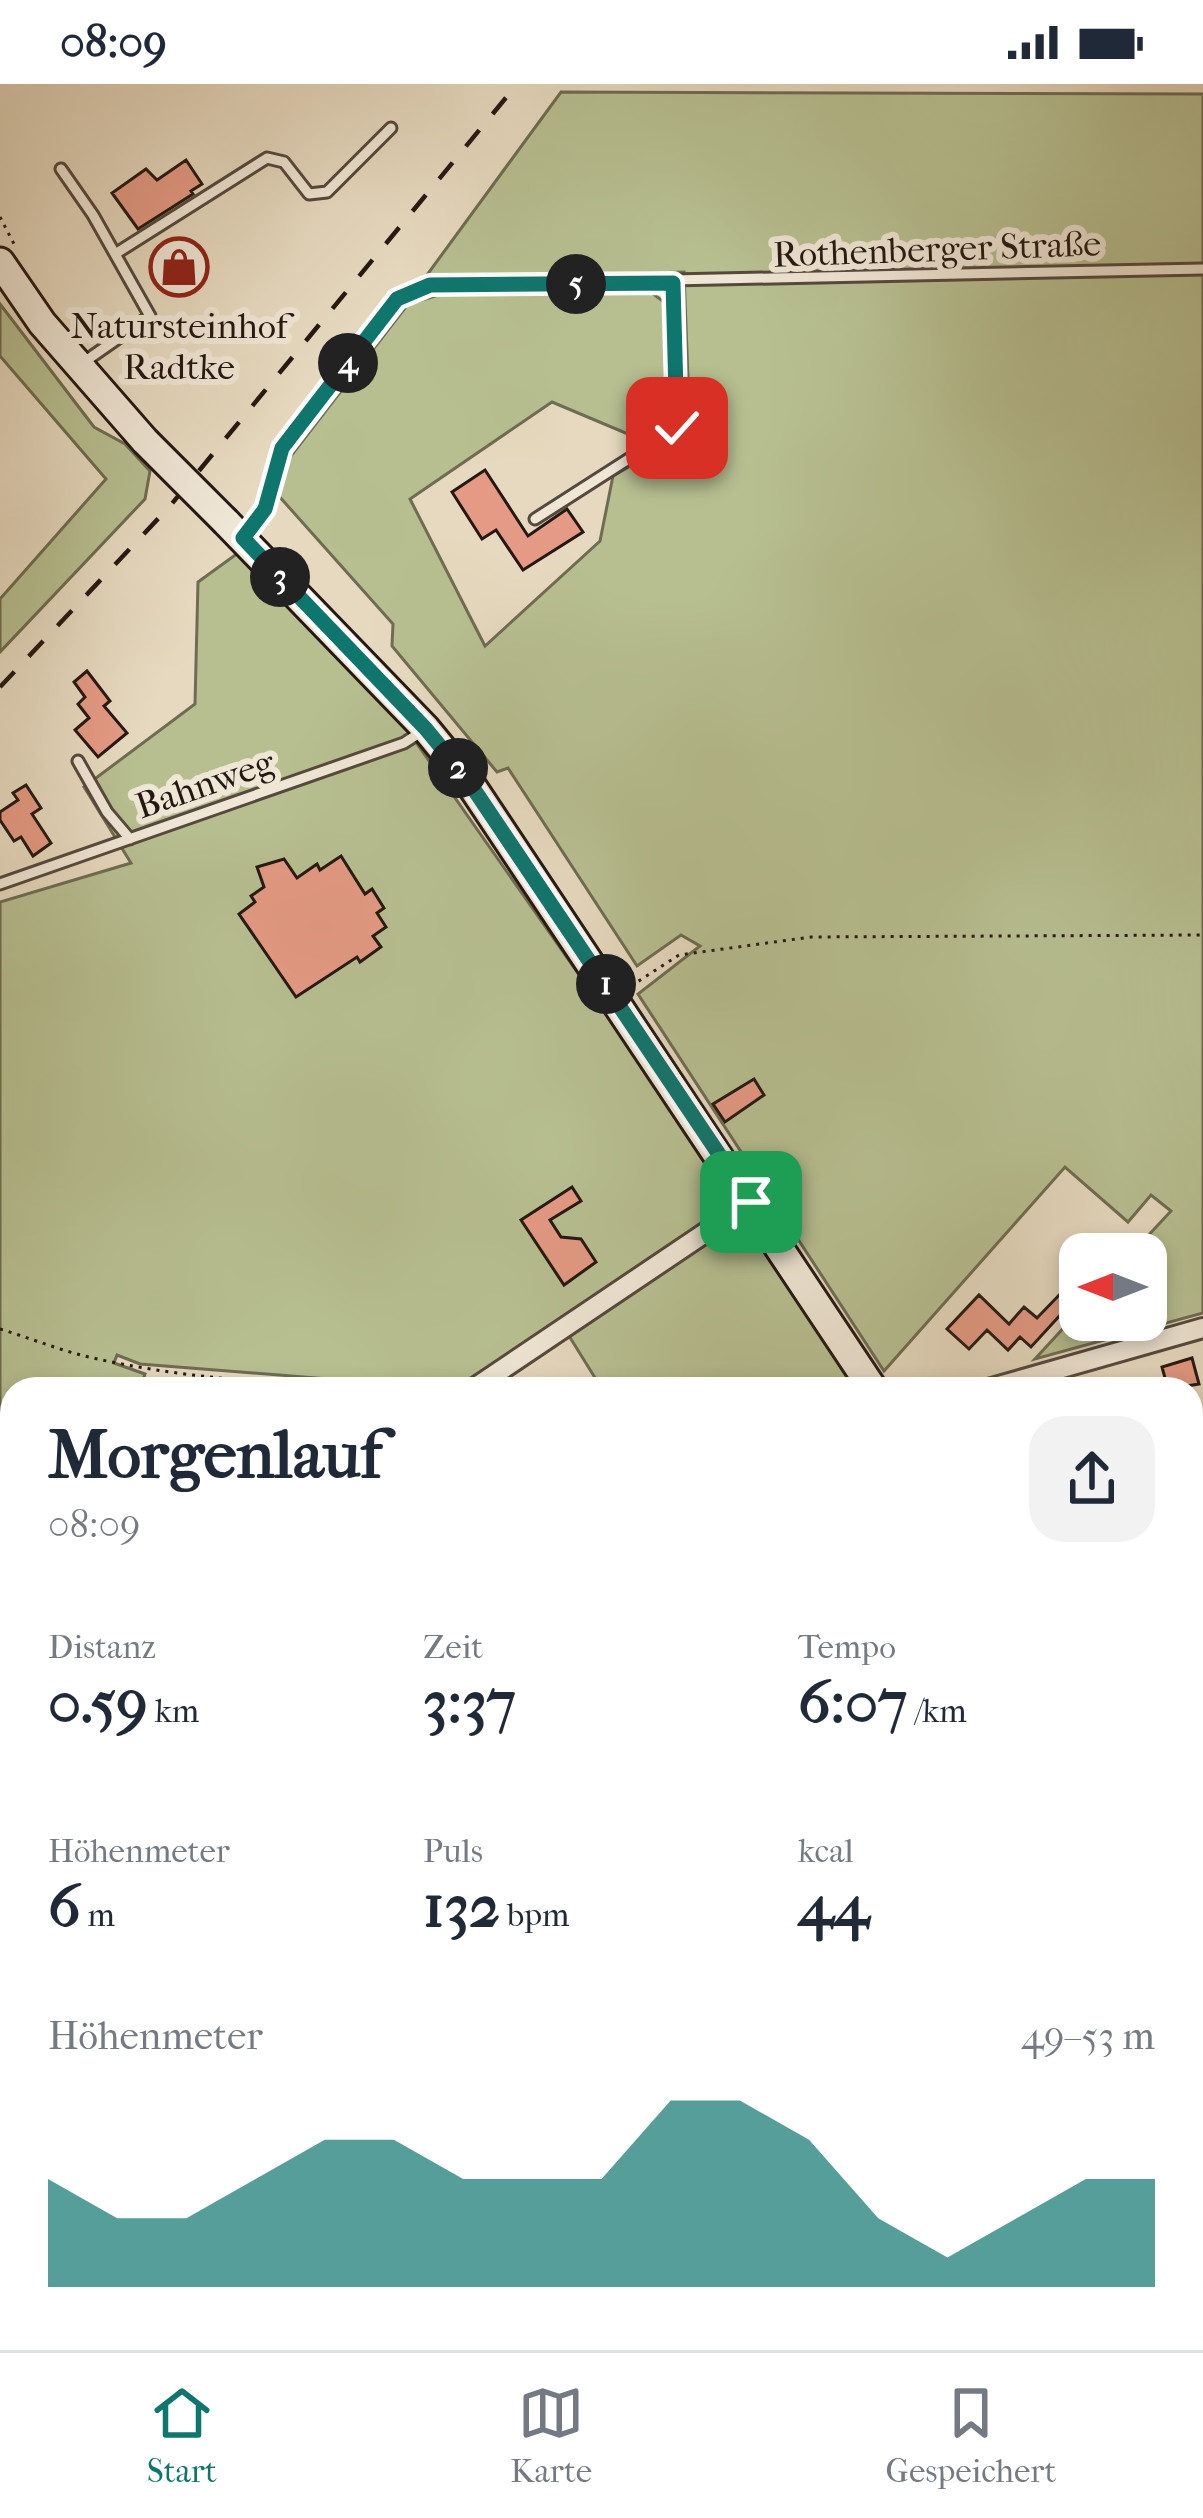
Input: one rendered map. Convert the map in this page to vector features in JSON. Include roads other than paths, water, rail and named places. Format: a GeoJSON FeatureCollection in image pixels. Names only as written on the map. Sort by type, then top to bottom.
{"type":"FeatureCollection","features":[{"type":"Feature","properties":{"kind":"main road"},"geometry":{"type":"LineString","coordinates":[[0,262],[78,367],[426,729],[467,779],[865,1377]]}},
{"type":"Feature","properties":{"kind":"street"},"geometry":{"type":"LineString","coordinates":[[491,1377],[751,1202]]}},
{"type":"Feature","properties":{"kind":"street"},"geometry":{"type":"LineString","coordinates":[[1030,1377],[1203,1328]]}},
{"type":"Feature","properties":{"kind":"lane"},"geometry":{"type":"LineString","coordinates":[[116,254],[267,158],[284,163],[309,194],[327,192],[391,128]]}},
{"type":"Feature","properties":{"kind":"lane"},"geometry":{"type":"LineString","coordinates":[[61,170],[150,316],[78,367]]}},
{"type":"Feature","properties":{"kind":"lane","name":"Rothenberger Straße"},"geometry":{"type":"LineString","coordinates":[[235,530],[265,509],[282,448],[397,299],[430,285],[1203,269]]}},
{"type":"Feature","properties":{"kind":"lane"},"geometry":{"type":"LineString","coordinates":[[536,519],[677,428],[673,283]]}},
{"type":"Feature","properties":{"kind":"lane","name":"Bahnweg"},"geometry":{"type":"LineString","coordinates":[[0,884],[404,743],[426,729]]}},
{"type":"Feature","properties":{"kind":"lane"},"geometry":{"type":"LineString","coordinates":[[78,760],[107,812],[130,839]]}},
{"type":"Feature","properties":{"kind":"railway"},"geometry":{"type":"LineString","coordinates":[[0,687],[170,506],[509,94]]}},
{"type":"Feature","properties":{"kind":"place","name":"Natursteinhof Radtke"},"geometry":{"type":"Point","coordinates":[179,267]}}]}
